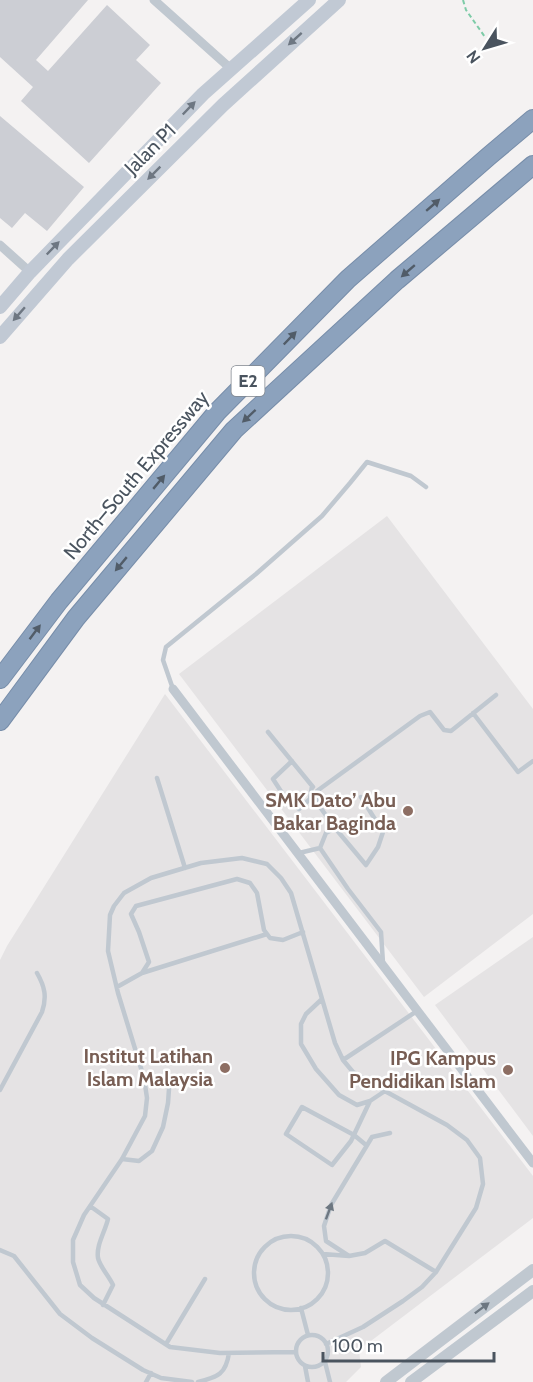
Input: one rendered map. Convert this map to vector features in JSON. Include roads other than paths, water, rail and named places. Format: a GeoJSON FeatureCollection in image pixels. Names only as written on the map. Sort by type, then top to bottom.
{"type":"FeatureCollection","features":[{"type":"Feature","properties":{"kind":"highway","name":"North–South Expressway"},"geometry":{"type":"LineString","coordinates":[[0,679],[59,601],[217,412],[348,279],[533,119]]}},
{"type":"Feature","properties":{"kind":"highway","name":"E2"},"geometry":{"type":"LineString","coordinates":[[0,722],[76,618],[234,430],[397,280],[533,165]]}},
{"type":"Feature","properties":{"kind":"main road","name":"Jalan P1"},"geometry":{"type":"LineString","coordinates":[[0,307],[30,272],[203,93],[309,0]]}},
{"type":"Feature","properties":{"kind":"main road","name":"Jalan P1"},"geometry":{"type":"LineString","coordinates":[[0,337],[68,259],[198,129],[339,0]]}},
{"type":"Feature","properties":{"kind":"street"},"geometry":{"type":"LineString","coordinates":[[154,0],[230,68]]}},
{"type":"Feature","properties":{"kind":"street"},"geometry":{"type":"LineString","coordinates":[[0,245],[30,272]]}},
{"type":"Feature","properties":{"kind":"street"},"geometry":{"type":"LineString","coordinates":[[173,689],[533,1163]]}},
{"type":"Feature","properties":{"kind":"street"},"geometry":{"type":"LineString","coordinates":[[386,1382],[533,1270]]}},
{"type":"Feature","properties":{"kind":"street"},"geometry":{"type":"LineString","coordinates":[[411,1382],[533,1291]]}},
{"type":"Feature","properties":{"kind":"lane"},"geometry":{"type":"LineString","coordinates":[[173,689],[164,660],[166,647],[256,574],[322,516],[367,462],[411,476],[426,487]]}},
{"type":"Feature","properties":{"kind":"lane"},"geometry":{"type":"LineString","coordinates":[[317,791],[420,716],[430,712],[444,730],[451,731],[496,695]]}},
{"type":"Feature","properties":{"kind":"lane"},"geometry":{"type":"LineString","coordinates":[[473,713],[518,772],[533,761]]}},
{"type":"Feature","properties":{"kind":"lane"},"geometry":{"type":"LineString","coordinates":[[268,732],[317,791],[320,807],[366,865],[378,847],[383,832],[361,797]]}},
{"type":"Feature","properties":{"kind":"lane"},"geometry":{"type":"LineString","coordinates":[[292,761],[273,779],[286,799],[299,809],[310,799],[312,786]]}},
{"type":"Feature","properties":{"kind":"lane"},"geometry":{"type":"LineString","coordinates":[[157,778],[185,868]]}},
{"type":"Feature","properties":{"kind":"lane"},"geometry":{"type":"LineString","coordinates":[[320,849],[326,833],[335,828]]}},
{"type":"Feature","properties":{"kind":"lane"},"geometry":{"type":"LineString","coordinates":[[298,853],[320,849]]}},
{"type":"Feature","properties":{"kind":"lane"},"geometry":{"type":"LineString","coordinates":[[320,849],[381,932],[383,966]]}},
{"type":"Feature","properties":{"kind":"lane"},"geometry":{"type":"LineString","coordinates":[[296,1352],[220,1353],[171,1347],[94,1299],[80,1285],[73,1262],[74,1240],[84,1215],[122,1159],[146,1116],[147,1098],[144,1078],[108,951],[110,915],[124,893],[151,878],[201,863],[242,858],[267,864],[281,878],[291,893],[335,1043],[343,1060],[353,1072],[447,1125],[467,1140],[480,1158],[483,1184],[476,1208],[436,1272],[422,1287],[383,1315],[326,1344]]}},
{"type":"Feature","properties":{"kind":"lane"},"geometry":{"type":"LineString","coordinates":[[142,973],[149,962],[140,932],[131,914],[136,906],[237,879],[250,883],[257,893],[264,930],[270,938],[283,940],[303,932]]}},
{"type":"Feature","properties":{"kind":"lane"},"geometry":{"type":"LineString","coordinates":[[117,987],[142,973],[267,934]]}},
{"type":"Feature","properties":{"kind":"lane"},"geometry":{"type":"LineString","coordinates":[[0,1090],[42,1012],[45,991],[37,973]]}},
{"type":"Feature","properties":{"kind":"lane"},"geometry":{"type":"LineString","coordinates":[[322,999],[306,1014],[301,1024],[301,1044],[316,1069],[339,1095],[357,1105],[370,1101],[385,1091]]}},
{"type":"Feature","properties":{"kind":"lane"},"geometry":{"type":"LineString","coordinates":[[343,1060],[417,1011]]}},
{"type":"Feature","properties":{"kind":"lane"},"geometry":{"type":"LineString","coordinates":[[122,1159],[139,1161],[152,1151],[163,1127],[168,1103],[169,1089],[165,1072]]}},
{"type":"Feature","properties":{"kind":"lane"},"geometry":{"type":"LineString","coordinates":[[366,1145],[354,1135],[302,1107],[286,1134],[332,1165],[351,1141],[354,1135],[370,1101]]}},
{"type":"Feature","properties":{"kind":"lane"},"geometry":{"type":"LineString","coordinates":[[349,1256],[326,1241],[324,1226],[330,1205],[372,1137],[390,1132]]}},
{"type":"Feature","properties":{"kind":"lane"},"geometry":{"type":"LineString","coordinates":[[90,1206],[108,1220],[98,1246],[98,1260],[113,1285],[104,1305]]}},
{"type":"Feature","properties":{"kind":"lane"},"geometry":{"type":"LineString","coordinates":[[291,1236],[309,1241],[323,1254],[327,1266],[328,1279],[323,1291],[315,1301],[301,1308],[292,1310],[279,1308],[268,1302],[260,1292],[255,1280],[255,1267],[259,1255],[267,1245],[278,1238],[291,1236]]}},
{"type":"Feature","properties":{"kind":"lane"},"geometry":{"type":"LineString","coordinates":[[323,1254],[349,1256],[365,1253],[385,1241],[436,1272]]}},
{"type":"Feature","properties":{"kind":"lane"},"geometry":{"type":"LineString","coordinates":[[0,1250],[14,1256],[60,1314],[92,1338],[160,1378],[192,1382]]}},
{"type":"Feature","properties":{"kind":"lane"},"geometry":{"type":"LineString","coordinates":[[166,1344],[205,1280]]}},
{"type":"Feature","properties":{"kind":"lane"},"geometry":{"type":"LineString","coordinates":[[301,1308],[308,1335]]}},
{"type":"Feature","properties":{"kind":"lane"},"geometry":{"type":"LineString","coordinates":[[325,1362],[312,1368],[305,1366],[298,1359],[296,1352],[299,1341],[308,1335],[318,1336],[326,1344],[328,1352],[325,1362],[330,1382]]}},
{"type":"Feature","properties":{"kind":"lane"},"geometry":{"type":"LineString","coordinates":[[198,1382],[220,1374],[227,1365],[229,1353]]}},
{"type":"Feature","properties":{"kind":"lane"},"geometry":{"type":"LineString","coordinates":[[305,1366],[308,1382]]}},
{"type":"Feature","properties":{"kind":"lane"},"geometry":{"type":"LineString","coordinates":[[146,1382],[151,1373]]}},
{"type":"Feature","properties":{"kind":"place","name":"SMK Dato’ Abu Bakar Baginda"},"geometry":{"type":"Point","coordinates":[408,811]}},
{"type":"Feature","properties":{"kind":"place","name":"Institut Latihan Islam Malaysia"},"geometry":{"type":"Point","coordinates":[225,1068]}},
{"type":"Feature","properties":{"kind":"place","name":"IPG Kampus Pendidikan Islam"},"geometry":{"type":"Point","coordinates":[508,1070]}}]}
